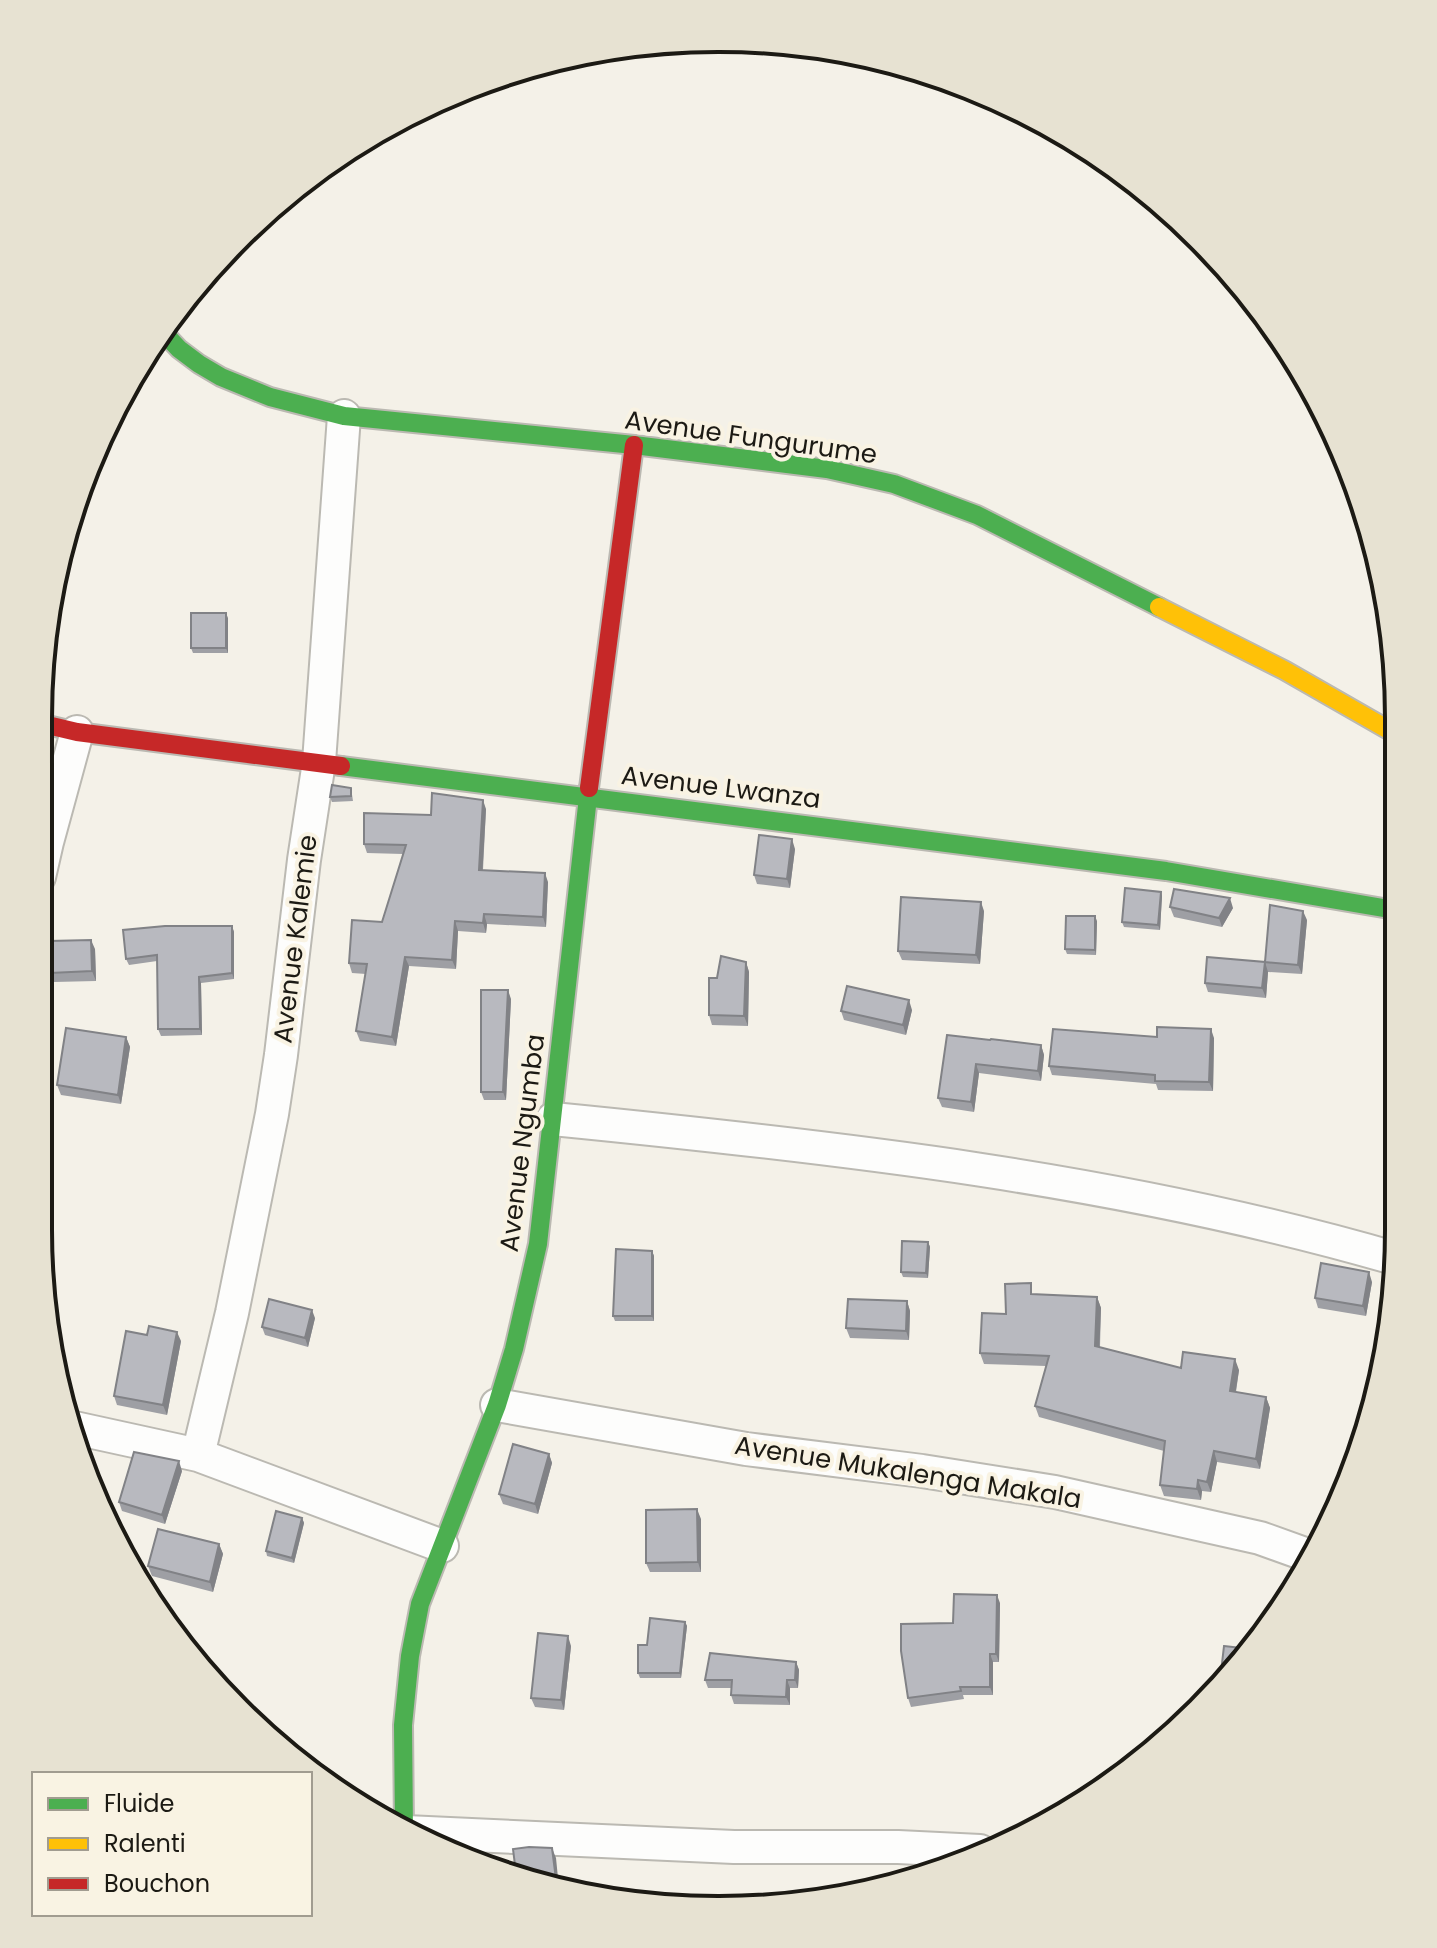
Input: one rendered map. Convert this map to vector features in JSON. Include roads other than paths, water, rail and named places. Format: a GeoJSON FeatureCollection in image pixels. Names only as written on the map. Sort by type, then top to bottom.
{"type":"FeatureCollection","features":[{"type":"Feature","properties":{"kind":"street","name":"Avenue Fungurume"},"geometry":{"type":"LineString","coordinates":[[169,341],[208,369],[253,392],[344,416],[634,445],[827,469],[894,484],[977,515],[1284,670],[1385,728]]}},
{"type":"Feature","properties":{"kind":"street","name":"Avenue Kalemie"},"geometry":{"type":"LineString","coordinates":[[198,1455],[232,1313],[272,1114],[287,1011],[319,762],[344,416]]}},
{"type":"Feature","properties":{"kind":"street","name":"Avenue Ngumba"},"geometry":{"type":"LineString","coordinates":[[405,1817],[403,1725],[410,1656],[420,1604],[497,1405],[514,1349],[538,1244],[588,796],[634,445]]}},
{"type":"Feature","properties":{"kind":"street","name":"Avenue Lwanza"},"geometry":{"type":"LineString","coordinates":[[52,726],[77,732],[1166,871],[1385,908]]}},
{"type":"Feature","properties":{"kind":"street"},"geometry":{"type":"LineString","coordinates":[[52,824],[77,732]]}},
{"type":"Feature","properties":{"kind":"street"},"geometry":{"type":"LineString","coordinates":[[553,1119],[757,1140],[980,1171],[1157,1201],[1384,1255]]}},
{"type":"Feature","properties":{"kind":"street","name":"Avenue Mukalenga Makala"},"geometry":{"type":"LineString","coordinates":[[497,1405],[746,1449],[922,1471],[1055,1492],[1260,1538],[1301,1553]]}},
{"type":"Feature","properties":{"kind":"street"},"geometry":{"type":"LineString","coordinates":[[83,1430],[198,1455],[442,1546]]}},
{"type":"Feature","properties":{"kind":"street"},"geometry":{"type":"LineString","coordinates":[[436,1833],[734,1847],[961,1850]]}}]}
